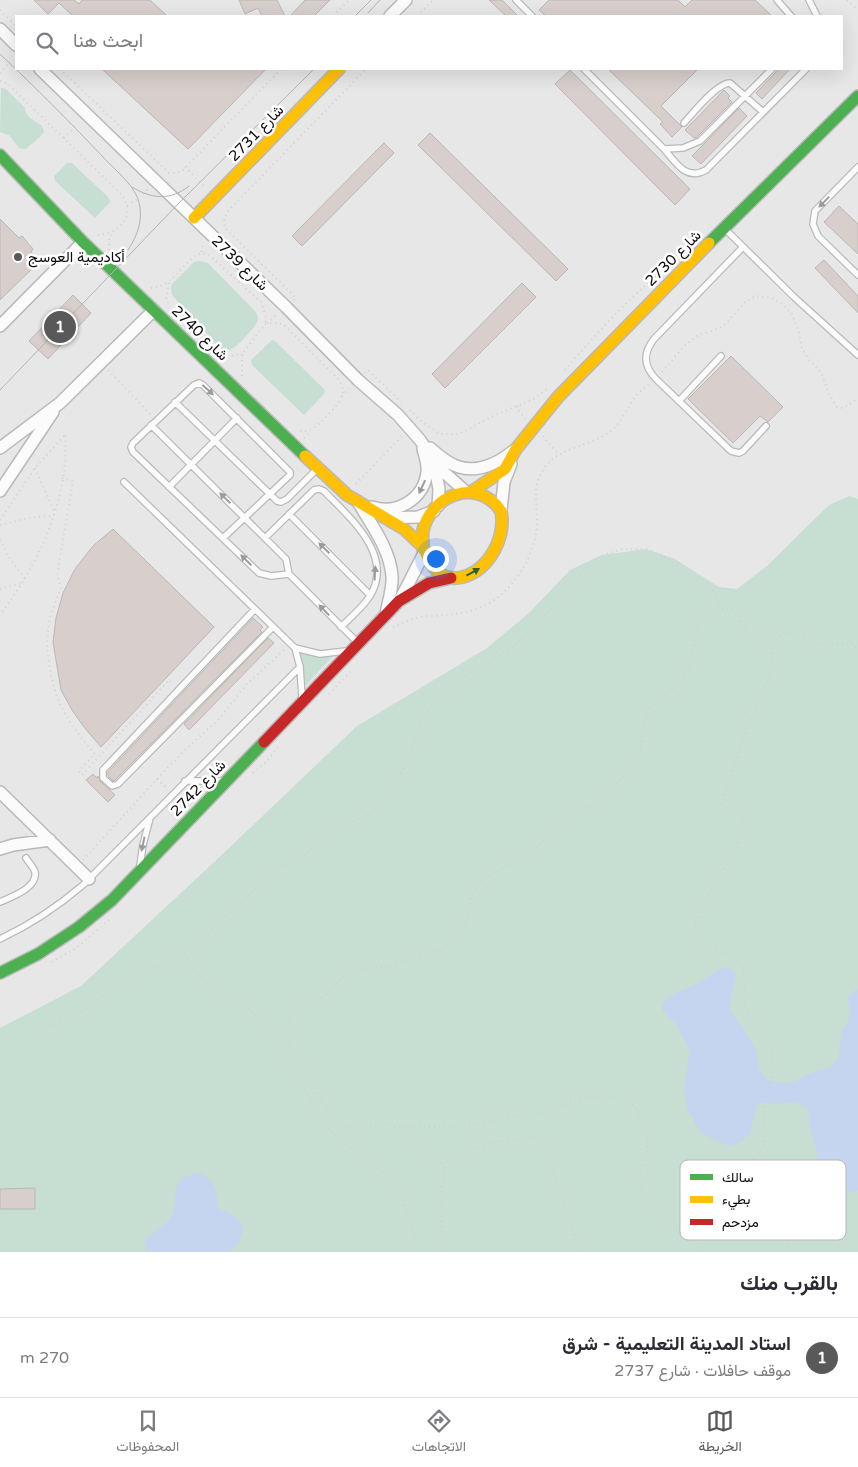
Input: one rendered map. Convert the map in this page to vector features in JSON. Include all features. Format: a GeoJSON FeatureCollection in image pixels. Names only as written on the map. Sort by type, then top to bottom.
{"type":"FeatureCollection","features":[{"type":"Feature","properties":{"kind":"street"},"geometry":{"type":"LineString","coordinates":[[391,15],[406,0]]}},
{"type":"Feature","properties":{"kind":"street"},"geometry":{"type":"LineString","coordinates":[[0,29],[15,44]]}},
{"type":"Feature","properties":{"kind":"street","name":"شارع 2739"},"geometry":{"type":"LineString","coordinates":[[41,70],[286,307],[358,380],[410,428],[443,472],[469,492]]}},
{"type":"Feature","properties":{"kind":"street","name":"شارع 2731"},"geometry":{"type":"LineString","coordinates":[[194,218],[338,70]]}},
{"type":"Feature","properties":{"kind":"street","name":"شارع 2730"},"geometry":{"type":"LineString","coordinates":[[469,492],[488,482],[505,469],[516,449],[558,397],[724,228],[858,96]]}},
{"type":"Feature","properties":{"kind":"street","name":"شارع 2740"},"geometry":{"type":"LineString","coordinates":[[1,158],[83,242],[318,468],[346,494],[405,530],[424,551]]}},
{"type":"Feature","properties":{"kind":"street"},"geometry":{"type":"LineString","coordinates":[[0,326],[83,242]]}},
{"type":"Feature","properties":{"kind":"street"},"geometry":{"type":"LineString","coordinates":[[0,448],[60,403],[154,310]]}},
{"type":"Feature","properties":{"kind":"street"},"geometry":{"type":"LineString","coordinates":[[0,491],[60,403]]}},
{"type":"Feature","properties":{"kind":"street"},"geometry":{"type":"LineString","coordinates":[[420,440],[459,468],[490,466],[504,459],[516,449]]}},
{"type":"Feature","properties":{"kind":"street"},"geometry":{"type":"LineString","coordinates":[[358,502],[378,509],[388,510],[403,506],[416,498],[424,486],[427,471],[420,440]]}},
{"type":"Feature","properties":{"kind":"street","name":"شارع 2730"},"geometry":{"type":"LineString","coordinates":[[501,510],[504,482],[516,449]]}},
{"type":"Feature","properties":{"kind":"street","name":"شارع 2739"},"geometry":{"type":"LineString","coordinates":[[434,461],[439,489],[436,508]]}},
{"type":"Feature","properties":{"kind":"street"},"geometry":{"type":"LineString","coordinates":[[385,518],[418,517],[436,508],[452,495],[469,492],[481,494],[490,499],[501,510],[500,542],[483,566],[469,575],[451,578],[435,569],[424,551],[423,530],[436,508]]}},
{"type":"Feature","properties":{"kind":"street"},"geometry":{"type":"LineString","coordinates":[[358,502],[382,544],[390,564],[392,576],[386,614]]}},
{"type":"Feature","properties":{"kind":"street","name":"شارع 2742"},"geometry":{"type":"LineString","coordinates":[[399,601],[424,551]]}},
{"type":"Feature","properties":{"kind":"street","name":"شارع 2742"},"geometry":{"type":"LineString","coordinates":[[0,973],[38,954],[79,927],[112,900],[399,601],[430,581],[451,578]]}},
{"type":"Feature","properties":{"kind":"street"},"geometry":{"type":"LineString","coordinates":[[0,792],[89,879]]}},
{"type":"Feature","properties":{"kind":"street"},"geometry":{"type":"LineString","coordinates":[[0,849],[13,845],[50,840]]}},
{"type":"Feature","properties":{"kind":"lane"},"geometry":{"type":"LineString","coordinates":[[516,0],[531,15]]}},
{"type":"Feature","properties":{"kind":"lane"},"geometry":{"type":"LineString","coordinates":[[777,0],[790,15]]}},
{"type":"Feature","properties":{"kind":"lane"},"geometry":{"type":"LineString","coordinates":[[809,0],[816,15]]}},
{"type":"Feature","properties":{"kind":"lane"},"geometry":{"type":"LineString","coordinates":[[585,70],[688,174],[698,174],[706,170],[805,70]]}},
{"type":"Feature","properties":{"kind":"lane"},"geometry":{"type":"LineString","coordinates":[[664,149],[683,148],[700,141],[771,70]]}},
{"type":"Feature","properties":{"kind":"lane"},"geometry":{"type":"LineString","coordinates":[[684,123],[722,85],[730,84],[764,112]]}},
{"type":"Feature","properties":{"kind":"lane"},"geometry":{"type":"LineString","coordinates":[[858,167],[815,211],[813,224],[818,236],[858,275]]}},
{"type":"Feature","properties":{"kind":"lane"},"geometry":{"type":"LineString","coordinates":[[724,228],[794,297],[858,355]]}},
{"type":"Feature","properties":{"kind":"lane"},"geometry":{"type":"LineString","coordinates":[[743,248],[648,346],[646,364],[649,372],[731,451],[735,453],[743,451],[766,426]]}},
{"type":"Feature","properties":{"kind":"lane"},"geometry":{"type":"LineString","coordinates":[[679,401],[721,356]]}},
{"type":"Feature","properties":{"kind":"lane"},"geometry":{"type":"LineString","coordinates":[[223,538],[290,475],[290,472],[237,418],[199,383],[194,385],[133,442],[131,447],[133,452],[259,573],[271,576],[289,574]]}},
{"type":"Feature","properties":{"kind":"lane"},"geometry":{"type":"LineString","coordinates":[[175,402],[277,501],[281,502],[287,499],[318,468]]}},
{"type":"Feature","properties":{"kind":"lane"},"geometry":{"type":"LineString","coordinates":[[169,487],[237,418]]}},
{"type":"Feature","properties":{"kind":"lane"},"geometry":{"type":"LineString","coordinates":[[151,425],[286,559],[289,574],[357,646],[338,653],[320,654],[293,646]]}},
{"type":"Feature","properties":{"kind":"lane"},"geometry":{"type":"LineString","coordinates":[[124,482],[293,646],[300,667],[302,704]]}},
{"type":"Feature","properties":{"kind":"lane"},"geometry":{"type":"LineString","coordinates":[[265,538],[314,490],[319,489],[324,490],[361,529],[374,556],[377,570],[375,584],[370,595],[341,627]]}},
{"type":"Feature","properties":{"kind":"lane"},"geometry":{"type":"LineString","coordinates":[[290,514],[370,595]]}},
{"type":"Feature","properties":{"kind":"lane"},"geometry":{"type":"LineString","coordinates":[[255,609],[103,770],[103,778],[112,786],[118,784],[273,626]]}},
{"type":"Feature","properties":{"kind":"lane"},"geometry":{"type":"LineString","coordinates":[[0,939],[26,927],[56,908],[89,879],[300,667]]}},
{"type":"Feature","properties":{"kind":"lane"},"geometry":{"type":"LineString","coordinates":[[185,781],[225,781]]}},
{"type":"Feature","properties":{"kind":"lane"},"geometry":{"type":"LineString","coordinates":[[139,871],[150,816]]}},
{"type":"Feature","properties":{"kind":"lane"},"geometry":{"type":"LineString","coordinates":[[0,902],[31,885],[35,879],[35,871],[26,858]]}},
{"type":"Feature","properties":{"kind":"path"},"geometry":{"type":"LineString","coordinates":[[334,15],[349,0]]}},
{"type":"Feature","properties":{"kind":"path"},"geometry":{"type":"LineString","coordinates":[[418,15],[433,0]]}},
{"type":"Feature","properties":{"kind":"path"},"geometry":{"type":"LineString","coordinates":[[847,0],[858,10]]}},
{"type":"Feature","properties":{"kind":"path"},"geometry":{"type":"LineString","coordinates":[[0,10],[15,25]]}},
{"type":"Feature","properties":{"kind":"path"},"geometry":{"type":"LineString","coordinates":[[0,73],[9,63]]}},
{"type":"Feature","properties":{"kind":"path"},"geometry":{"type":"LineString","coordinates":[[61,70],[169,173],[177,173],[183,170],[280,70]]}},
{"type":"Feature","properties":{"kind":"path"},"geometry":{"type":"LineString","coordinates":[[221,358],[242,354],[265,324],[296,298],[225,228],[224,219],[230,210],[365,70]]}},
{"type":"Feature","properties":{"kind":"path"},"geometry":{"type":"LineString","coordinates":[[0,81],[8,84],[122,195],[127,205],[127,212],[124,221],[109,239],[109,250]]}},
{"type":"Feature","properties":{"kind":"path"},"geometry":{"type":"LineString","coordinates":[[64,138],[75,127]]}},
{"type":"Feature","properties":{"kind":"path"},"geometry":{"type":"LineString","coordinates":[[127,205],[138,199]]}},
{"type":"Feature","properties":{"kind":"path"},"geometry":{"type":"LineString","coordinates":[[94,234],[106,235],[113,232]]}},
{"type":"Feature","properties":{"kind":"path"},"geometry":{"type":"LineString","coordinates":[[150,288],[158,288],[169,282],[197,255],[202,253],[209,255],[261,302],[266,317],[265,324]]}},
{"type":"Feature","properties":{"kind":"path"},"geometry":{"type":"LineString","coordinates":[[563,372],[612,316],[637,292],[662,272]]}},
{"type":"Feature","properties":{"kind":"path"},"geometry":{"type":"LineString","coordinates":[[169,282],[166,297],[170,308]]}},
{"type":"Feature","properties":{"kind":"path"},"geometry":{"type":"LineString","coordinates":[[390,629],[406,621],[422,617],[466,614],[491,602],[512,584],[526,564],[535,537],[537,518],[535,499],[537,483],[543,469],[555,457],[595,440],[613,429],[636,395],[656,378],[684,346],[697,336],[716,330],[726,324],[744,302],[756,296],[772,298],[792,314],[799,332],[802,349],[822,374],[828,392],[837,408],[843,408],[858,399]]}},
{"type":"Feature","properties":{"kind":"path"},"geometry":{"type":"LineString","coordinates":[[265,324],[273,322],[283,324],[339,380],[343,389],[342,396]]}},
{"type":"Feature","properties":{"kind":"path"},"geometry":{"type":"LineString","coordinates":[[242,354],[242,378]]}},
{"type":"Feature","properties":{"kind":"path"},"geometry":{"type":"LineString","coordinates":[[101,363],[156,420]]}},
{"type":"Feature","properties":{"kind":"path"},"geometry":{"type":"LineString","coordinates":[[292,427],[302,431],[309,430],[315,426],[368,370],[420,420],[440,434],[459,434],[495,414],[534,399],[552,385]]}},
{"type":"Feature","properties":{"kind":"path"},"geometry":{"type":"LineString","coordinates":[[346,494],[410,428]]}},
{"type":"Feature","properties":{"kind":"path"},"geometry":{"type":"LineString","coordinates":[[0,520],[34,468],[66,434],[65,466],[49,529],[33,567],[0,615]]}},
{"type":"Feature","properties":{"kind":"path"},"geometry":{"type":"LineString","coordinates":[[34,468],[54,512]]}},
{"type":"Feature","properties":{"kind":"path"},"geometry":{"type":"LineString","coordinates":[[62,478],[73,481],[57,576],[61,587],[49,622],[47,646],[52,684],[60,705],[75,731],[95,754],[78,771]]}},
{"type":"Feature","properties":{"kind":"path"},"geometry":{"type":"LineString","coordinates":[[0,525],[33,517],[53,516]]}},
{"type":"Feature","properties":{"kind":"path"},"geometry":{"type":"LineString","coordinates":[[0,540],[24,581]]}},
{"type":"Feature","properties":{"kind":"path"},"geometry":{"type":"LineString","coordinates":[[36,1032],[65,1021],[91,1006],[118,983],[184,954],[276,870],[299,860],[333,830],[373,812],[393,787],[406,765],[421,720],[436,701],[467,674],[514,646],[569,592],[582,571],[601,556],[622,549],[647,549],[667,558],[711,586],[720,608]]}},
{"type":"Feature","properties":{"kind":"path"},"geometry":{"type":"LineString","coordinates":[[0,589],[24,581]]}},
{"type":"Feature","properties":{"kind":"path"},"geometry":{"type":"LineString","coordinates":[[680,1226],[666,1215],[643,1190],[640,1184],[640,1170],[648,1136],[636,1109],[628,1101],[615,1097],[586,1096],[539,1114],[506,1116],[458,1127],[400,1127],[386,1124],[359,1129],[346,1127],[334,1120],[327,1111],[307,1070],[296,1059],[288,1043],[288,1026],[293,1010],[326,995],[344,975],[358,969],[417,960],[442,949],[458,937],[468,921],[471,897],[481,881],[522,859],[571,816],[606,798],[641,751],[643,728],[648,710],[660,698],[682,683],[689,666],[699,626],[708,616],[720,608],[731,610],[739,616],[753,640],[766,648],[772,649]]}},
{"type":"Feature","properties":{"kind":"path"},"geometry":{"type":"LineString","coordinates":[[749,1160],[762,1150],[765,1139],[764,1108],[773,1061],[769,1045],[746,1009],[743,1000],[745,972],[740,962],[701,944],[696,938],[695,926],[705,902],[734,854],[742,829],[741,816],[722,805],[723,799],[745,734],[770,674],[772,649],[776,640],[784,634],[796,634],[806,641],[822,644],[852,644],[858,651]]}},
{"type":"Feature","properties":{"kind":"path"},"geometry":{"type":"LineString","coordinates":[[77,867],[157,779],[219,719],[246,684],[293,646]]}},
{"type":"Feature","properties":{"kind":"path"},"geometry":{"type":"LineString","coordinates":[[326,697],[356,666]]}},
{"type":"Feature","properties":{"kind":"path"},"geometry":{"type":"LineString","coordinates":[[252,774],[265,764],[279,746]]}},
{"type":"Feature","properties":{"kind":"path"},"geometry":{"type":"LineString","coordinates":[[157,779],[172,794]]}},
{"type":"Feature","properties":{"kind":"path"},"geometry":{"type":"LineString","coordinates":[[50,962],[76,948],[104,926],[114,915]]}},
{"type":"Feature","properties":{"kind":"path"},"geometry":{"type":"LineString","coordinates":[[184,954],[192,968],[205,981],[249,1008],[267,1030],[331,1132],[386,1175],[401,1198],[410,1219],[414,1234],[412,1252]]}},
{"type":"Feature","properties":{"kind":"path"},"geometry":{"type":"LineString","coordinates":[[400,1127],[442,1163],[446,1176],[441,1191],[443,1252]]}},
{"type":"Feature","properties":{"kind":"path"},"geometry":{"type":"LineString","coordinates":[[442,1163],[494,1142],[537,1136],[547,1146],[557,1186],[579,1252]]}},
{"type":"Feature","properties":{"kind":"path"},"geometry":{"type":"LineString","coordinates":[[692,1240],[700,1252]]}},
{"type":"Feature","properties":{"kind":"path"},"geometry":{"type":"LineString","coordinates":[[784,1252],[788,1240]]}},
{"type":"Feature","properties":{"kind":"green space"},"geometry":{"type":"Polygon","coordinates":[[[1,88],[6,89],[25,108],[30,118],[42,126],[44,132],[26,149],[19,148],[9,135],[0,132],[1,88]]]}},
{"type":"Feature","properties":{"kind":"green space"},"geometry":{"type":"Polygon","coordinates":[[[67,163],[72,163],[108,197],[110,202],[95,218],[55,181],[54,176],[67,163]]]}},
{"type":"Feature","properties":{"kind":"green space"},"geometry":{"type":"Polygon","coordinates":[[[194,262],[208,263],[257,315],[258,319],[255,326],[232,349],[220,348],[172,295],[172,284],[194,262]]]}},
{"type":"Feature","properties":{"kind":"green space"},"geometry":{"type":"Polygon","coordinates":[[[272,340],[325,390],[324,394],[304,415],[252,365],[251,360],[272,340]]]}},
{"type":"Feature","properties":{"kind":"green space"},"geometry":{"type":"Polygon","coordinates":[[[849,496],[858,499],[858,1252],[0,1252],[0,1028],[81,986],[357,726],[487,648],[530,612],[570,570],[602,555],[646,549],[675,559],[719,587],[737,589],[767,566],[829,505],[849,496]]]}},
{"type":"Feature","properties":{"kind":"green space"},"geometry":{"type":"Polygon","coordinates":[[[298,652],[313,656],[332,657],[305,686],[303,668],[298,652]]]}},
{"type":"Feature","properties":{"kind":"water"},"geometry":{"type":"Polygon","coordinates":[[[724,967],[731,969],[736,975],[730,1001],[730,1010],[754,1045],[759,1069],[766,1079],[776,1083],[793,1082],[809,1074],[831,1067],[839,1057],[841,1032],[847,1024],[850,1015],[848,997],[858,989],[858,1190],[846,1194],[846,1160],[816,1160],[816,1147],[810,1129],[808,1109],[796,1102],[761,1103],[756,1107],[750,1133],[742,1141],[731,1146],[717,1142],[701,1132],[688,1111],[684,1090],[690,1049],[676,1024],[663,1011],[662,1005],[669,997],[695,985],[724,967]]]}},
{"type":"Feature","properties":{"kind":"water"},"geometry":{"type":"Polygon","coordinates":[[[199,1172],[215,1187],[218,1208],[241,1222],[243,1232],[239,1242],[228,1252],[145,1252],[146,1239],[167,1223],[173,1214],[176,1189],[180,1179],[199,1172]]]}},
{"type":"Feature","properties":{"kind":"building"},"geometry":{"type":"Polygon","coordinates":[[[34,0],[74,0],[79,4],[82,0],[150,0],[166,15],[72,15],[59,3],[48,14],[34,0]]]}},
{"type":"Feature","properties":{"kind":"building"},"geometry":{"type":"Polygon","coordinates":[[[239,0],[277,0],[284,15],[262,15],[258,8],[245,14],[239,0]]]}},
{"type":"Feature","properties":{"kind":"building"},"geometry":{"type":"Polygon","coordinates":[[[305,0],[330,0],[315,15],[291,15],[305,0]]]}},
{"type":"Feature","properties":{"kind":"building"},"geometry":{"type":"Polygon","coordinates":[[[489,0],[502,0],[517,15],[505,15],[489,0]]]}},
{"type":"Feature","properties":{"kind":"building"},"geometry":{"type":"Polygon","coordinates":[[[549,0],[678,0],[685,7],[692,0],[755,0],[771,15],[545,15],[539,10],[549,0]]]}},
{"type":"Feature","properties":{"kind":"building"},"geometry":{"type":"Polygon","coordinates":[[[103,70],[265,70],[188,149],[103,70]]]}},
{"type":"Feature","properties":{"kind":"building"},"geometry":{"type":"Polygon","coordinates":[[[570,70],[690,189],[675,205],[555,84],[570,70]]]}},
{"type":"Feature","properties":{"kind":"building"},"geometry":{"type":"Polygon","coordinates":[[[609,70],[697,70],[661,106],[682,127],[672,137],[660,124],[663,122],[609,70]]]}},
{"type":"Feature","properties":{"kind":"building"},"geometry":{"type":"Polygon","coordinates":[[[778,70],[789,70],[762,99],[756,93],[778,70]]]}},
{"type":"Feature","properties":{"kind":"building"},"geometry":{"type":"Polygon","coordinates":[[[724,90],[730,96],[728,98],[732,102],[694,138],[685,130],[724,90]]]}},
{"type":"Feature","properties":{"kind":"building"},"geometry":{"type":"Polygon","coordinates":[[[739,108],[747,116],[701,164],[692,156],[739,108]]]}},
{"type":"Feature","properties":{"kind":"building"},"geometry":{"type":"Polygon","coordinates":[[[430,133],[568,269],[556,281],[418,145],[430,133]]]}},
{"type":"Feature","properties":{"kind":"building"},"geometry":{"type":"Polygon","coordinates":[[[384,143],[394,153],[302,246],[292,236],[384,143]]]}},
{"type":"Feature","properties":{"kind":"building"},"geometry":{"type":"Polygon","coordinates":[[[839,206],[858,224],[858,254],[824,222],[839,206]]]}},
{"type":"Feature","properties":{"kind":"building","name":"أكاديمية العوسج"},"geometry":{"type":"Polygon","coordinates":[[[0,219],[19,238],[22,236],[33,249],[31,252],[40,261],[0,300],[0,219]]]}},
{"type":"Feature","properties":{"kind":"building"},"geometry":{"type":"Polygon","coordinates":[[[824,260],[858,296],[858,313],[815,268],[824,260]]]}},
{"type":"Feature","properties":{"kind":"building"},"geometry":{"type":"Polygon","coordinates":[[[522,283],[536,297],[445,388],[432,374],[522,283]]]}},
{"type":"Feature","properties":{"kind":"building"},"geometry":{"type":"Polygon","coordinates":[[[73,295],[91,313],[48,359],[29,341],[73,295]]]}},
{"type":"Feature","properties":{"kind":"building"},"geometry":{"type":"Polygon","coordinates":[[[731,356],[783,407],[768,422],[760,416],[733,443],[688,399],[731,356]]]}},
{"type":"Feature","properties":{"kind":"building"},"geometry":{"type":"Polygon","coordinates":[[[113,529],[214,627],[101,747],[72,710],[61,690],[53,642],[56,618],[63,593],[75,569],[93,546],[113,529]]]}},
{"type":"Feature","properties":{"kind":"building"},"geometry":{"type":"Polygon","coordinates":[[[253,618],[263,627],[260,630],[262,632],[113,781],[108,776],[108,772],[253,618]]]}},
{"type":"Feature","properties":{"kind":"building"},"geometry":{"type":"Polygon","coordinates":[[[268,638],[274,643],[189,730],[184,724],[268,638]]]}},
{"type":"Feature","properties":{"kind":"building"},"geometry":{"type":"Polygon","coordinates":[[[93,774],[97,778],[98,776],[100,781],[115,795],[108,802],[86,780],[93,774]]]}},
{"type":"Feature","properties":{"kind":"building"},"geometry":{"type":"Polygon","coordinates":[[[35,1188],[35,1209],[0,1209],[0,1189],[35,1188]]]}},
{"type":"Feature","properties":{"kind":"tram line"},"geometry":{"type":"LineString","coordinates":[[356,15],[371,0]]}},
{"type":"Feature","properties":{"kind":"tram line"},"geometry":{"type":"LineString","coordinates":[[368,13],[380,0]]}},
{"type":"Feature","properties":{"kind":"tram line"},"geometry":{"type":"LineString","coordinates":[[0,54],[15,68]]}},
{"type":"Feature","properties":{"kind":"tram line"},"geometry":{"type":"LineString","coordinates":[[17,70],[66,118],[132,188],[140,206],[140,220],[135,238],[128,250]]}},
{"type":"Feature","properties":{"kind":"tram line"},"geometry":{"type":"LineString","coordinates":[[0,390],[179,203],[313,70]]}},
{"type":"Feature","properties":{"kind":"tram line"},"geometry":{"type":"LineString","coordinates":[[132,187],[146,194],[161,197],[175,194],[189,186]]}},
{"type":"Feature","properties":{"kind":"traffic: fast"},"geometry":{"type":"LineString","coordinates":[[709,243],[858,96]]}},
{"type":"Feature","properties":{"kind":"traffic: fast"},"geometry":{"type":"LineString","coordinates":[[0,155],[83,242],[305,456]]}},
{"type":"Feature","properties":{"kind":"traffic: fast"},"geometry":{"type":"LineString","coordinates":[[0,973],[38,954],[79,927],[112,900],[264,742]]}},
{"type":"Feature","properties":{"kind":"traffic: slow"},"geometry":{"type":"LineString","coordinates":[[194,218],[338,70]]}},
{"type":"Feature","properties":{"kind":"traffic: slow"},"geometry":{"type":"LineString","coordinates":[[471,492],[505,469],[516,449],[558,397],[709,243]]}},
{"type":"Feature","properties":{"kind":"traffic: slow"},"geometry":{"type":"LineString","coordinates":[[305,456],[347,495],[404,529],[422,546],[423,548],[429,559],[435,569],[449,578],[460,578],[473,573],[488,559],[494,551],[501,531],[501,511],[491,501],[480,495],[469,493],[457,494],[446,499],[428,517],[423,530],[423,537],[423,547],[423,549]]}},
{"type":"Feature","properties":{"kind":"traffic: jam"},"geometry":{"type":"LineString","coordinates":[[264,742],[399,601],[429,583],[451,578]]}},
{"type":"Feature","properties":{"kind":"place","name":"أكاديمية العوسج"},"geometry":{"type":"Point","coordinates":[18,257]}},
{"type":"Feature","properties":{"kind":"place","name":"استاد المدينة التعليمية - شرق"},"geometry":{"type":"Point","coordinates":[60,327]}}]}
